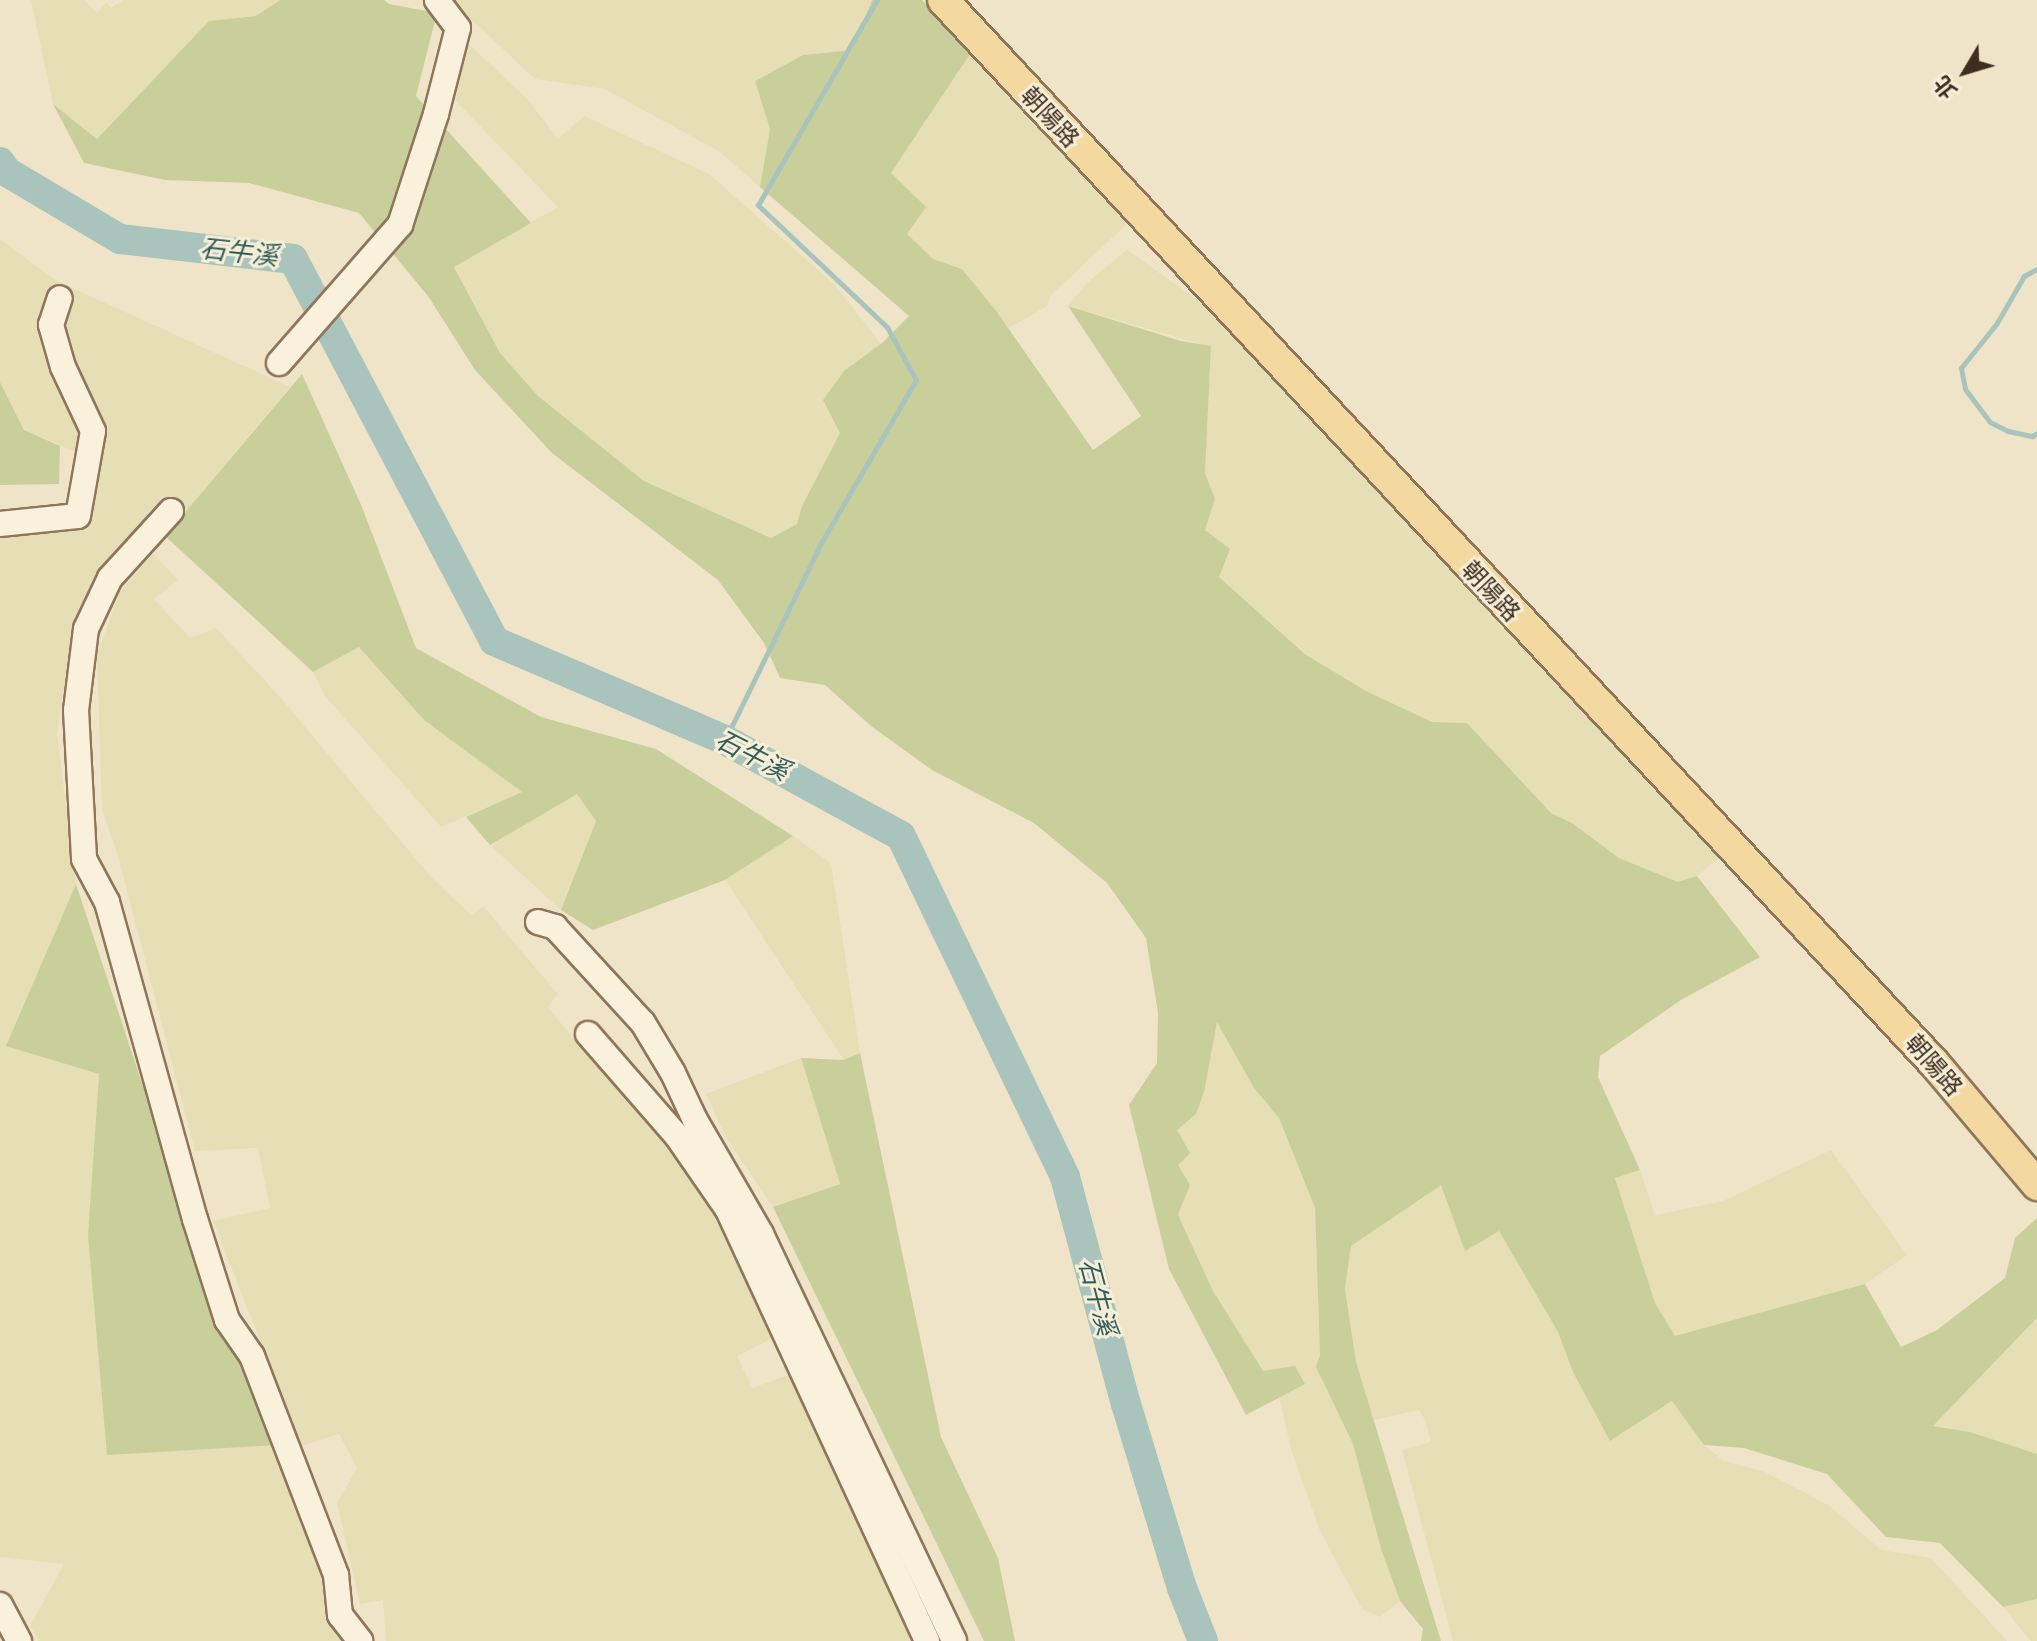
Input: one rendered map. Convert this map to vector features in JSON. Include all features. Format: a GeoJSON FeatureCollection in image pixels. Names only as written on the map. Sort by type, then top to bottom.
{"type":"FeatureCollection","features":[{"type":"Feature","properties":{"kind":"main road","name":"朝陽路"},"geometry":{"type":"LineString","coordinates":[[943,0],[1934,1063],[2037,1185]]}},
{"type":"Feature","properties":{"kind":"street"},"geometry":{"type":"LineString","coordinates":[[279,363],[400,225],[436,114],[458,28],[437,0]]}},
{"type":"Feature","properties":{"kind":"street"},"geometry":{"type":"LineString","coordinates":[[0,524],[78,516],[93,431],[63,367],[51,325],[60,298]]}},
{"type":"Feature","properties":{"kind":"street"},"geometry":{"type":"LineString","coordinates":[[171,511],[110,578],[86,629],[76,710],[84,859],[107,902],[195,1219],[227,1320],[252,1356],[336,1575],[340,1615],[360,1641]]}},
{"type":"Feature","properties":{"kind":"street"},"geometry":{"type":"LineString","coordinates":[[538,922],[555,927],[643,1023],[673,1073],[695,1120],[761,1234],[954,1641]]}},
{"type":"Feature","properties":{"kind":"street"},"geometry":{"type":"LineString","coordinates":[[588,1034],[677,1136],[728,1210],[927,1641]]}},
{"type":"Feature","properties":{"kind":"street"},"geometry":{"type":"LineString","coordinates":[[0,1605],[19,1641]]}},
{"type":"Feature","properties":{"kind":"shaded area"},"geometry":{"type":"Polygon","coordinates":[[[31,0],[85,0],[97,13],[107,2],[111,8],[123,0],[280,0],[256,16],[209,21],[97,139],[53,104],[31,0]]]}},
{"type":"Feature","properties":{"kind":"shaded area"},"geometry":{"type":"Polygon","coordinates":[[[451,0],[872,0],[852,50],[803,55],[755,81],[770,129],[760,187],[720,152],[605,89],[535,79],[451,0]]]}},
{"type":"Feature","properties":{"kind":"shaded area"},"geometry":{"type":"Polygon","coordinates":[[[466,41],[529,101],[558,139],[584,116],[709,174],[835,285],[881,344],[845,370],[840,433],[802,506],[797,524],[771,538],[644,481],[538,396],[500,353],[454,266],[558,207],[456,101],[466,41]]]}},
{"type":"Feature","properties":{"kind":"shaded area"},"geometry":{"type":"Polygon","coordinates":[[[972,51],[1130,221],[1051,295],[1047,306],[1009,328],[962,269],[933,259],[907,234],[891,173],[972,51]]]}},
{"type":"Feature","properties":{"kind":"shaded area"},"geometry":{"type":"Polygon","coordinates":[[[0,239],[55,280],[290,387],[186,511],[167,499],[94,581],[70,643],[57,734],[76,884],[7,1046],[99,1074],[88,1235],[276,1445],[352,1641],[39,1641],[30,1626],[64,1564],[0,1557],[0,534],[83,529],[95,464],[90,458],[24,430],[0,382],[0,239]]]}},
{"type":"Feature","properties":{"kind":"shaded area"},"geometry":{"type":"Polygon","coordinates":[[[1127,250],[1196,299],[1244,344],[1724,854],[1697,876],[1678,882],[1619,858],[1572,823],[1551,813],[1467,723],[1432,722],[1366,691],[1305,653],[1219,577],[1205,530],[1215,499],[1205,473],[1211,347],[1068,306],[1087,283],[1127,250]]]}},
{"type":"Feature","properties":{"kind":"shaded area"},"geometry":{"type":"Polygon","coordinates":[[[153,554],[178,580],[154,599],[190,638],[216,628],[280,697],[431,877],[472,916],[483,906],[558,994],[548,1007],[580,1047],[664,1135],[721,1222],[775,1337],[737,1356],[752,1388],[797,1372],[916,1641],[386,1641],[383,1600],[360,1604],[337,1503],[357,1468],[339,1434],[302,1446],[213,1221],[270,1208],[258,1148],[195,1151],[118,856],[102,809],[97,654],[120,592],[153,554]]]}},
{"type":"Feature","properties":{"kind":"shaded area"},"geometry":{"type":"Polygon","coordinates":[[[359,647],[424,720],[523,792],[441,827],[325,696],[313,672],[359,647]]]}},
{"type":"Feature","properties":{"kind":"shaded area"},"geometry":{"type":"Polygon","coordinates":[[[577,793],[596,821],[561,910],[490,845],[577,793]]]}},
{"type":"Feature","properties":{"kind":"shaded area"},"geometry":{"type":"Polygon","coordinates":[[[793,836],[831,863],[860,1053],[844,1060],[725,880],[793,836]]]}},
{"type":"Feature","properties":{"kind":"shaded area"},"geometry":{"type":"Polygon","coordinates":[[[1217,1021],[1254,1088],[1279,1118],[1315,1208],[1320,1355],[1316,1367],[1353,1444],[1381,1549],[1400,1601],[1380,1617],[1362,1609],[1320,1531],[1291,1449],[1279,1397],[1304,1384],[1263,1372],[1213,1291],[1178,1215],[1190,1185],[1178,1165],[1176,1130],[1196,1114],[1217,1021]]]}},
{"type":"Feature","properties":{"kind":"shaded area"},"geometry":{"type":"Polygon","coordinates":[[[801,1058],[840,1184],[773,1207],[725,1135],[706,1094],[801,1058]]]}},
{"type":"Feature","properties":{"kind":"shaded area"},"geometry":{"type":"Polygon","coordinates":[[[1831,1150],[1907,1255],[1865,1284],[1675,1337],[1655,1303],[1615,1177],[1640,1170],[1655,1215],[1723,1201],[1831,1150]]]}},
{"type":"Feature","properties":{"kind":"shaded area"},"geometry":{"type":"Polygon","coordinates":[[[1441,1184],[1499,1231],[1558,1332],[1573,1372],[1619,1436],[1672,1401],[1704,1445],[1724,1461],[1765,1472],[1830,1506],[1881,1550],[1931,1558],[2007,1641],[1453,1641],[1402,1450],[1431,1442],[1425,1420],[1419,1410],[1374,1420],[1356,1362],[1345,1289],[1351,1246],[1441,1184]]]}},
{"type":"Feature","properties":{"kind":"shaded area"},"geometry":{"type":"Polygon","coordinates":[[[2037,1318],[2037,1454],[1970,1432],[1933,1426],[2037,1318]]]}},
{"type":"Feature","properties":{"kind":"shaded area"},"geometry":{"type":"Polygon","coordinates":[[[2037,1599],[2037,1641],[2031,1641],[2003,1607],[2037,1599]]]}},
{"type":"Feature","properties":{"kind":"green space"},"geometry":{"type":"Polygon","coordinates":[[[280,0],[384,0],[389,4],[437,13],[416,96],[531,223],[454,267],[500,353],[538,396],[644,481],[771,538],[797,524],[802,506],[840,433],[823,400],[845,370],[881,344],[909,316],[760,187],[770,129],[755,81],[803,55],[852,50],[872,0],[922,0],[972,51],[891,173],[926,207],[907,234],[933,259],[962,269],[997,312],[1093,450],[1141,416],[1068,306],[1181,341],[1211,346],[1205,473],[1215,499],[1205,530],[1230,549],[1219,577],[1305,654],[1366,691],[1432,722],[1467,723],[1551,813],[1572,823],[1619,858],[1678,882],[1697,876],[1760,957],[1681,1000],[1600,1056],[1598,1077],[1640,1170],[1615,1178],[1655,1303],[1675,1336],[1865,1284],[1901,1347],[1937,1330],[2005,1278],[2015,1238],[2037,1218],[2037,1318],[1933,1426],[1970,1432],[2037,1454],[2037,1599],[2003,1607],[1940,1543],[1886,1537],[1827,1474],[1744,1448],[1704,1445],[1672,1401],[1610,1441],[1573,1372],[1558,1332],[1499,1231],[1465,1251],[1441,1185],[1351,1246],[1345,1289],[1356,1362],[1441,1641],[1421,1641],[1423,1629],[1400,1601],[1381,1549],[1353,1444],[1316,1367],[1320,1355],[1315,1208],[1279,1118],[1254,1088],[1217,1022],[1204,1092],[1196,1114],[1177,1130],[1190,1153],[1178,1165],[1190,1185],[1178,1215],[1213,1291],[1263,1371],[1295,1366],[1305,1384],[1246,1415],[1169,1269],[1129,1105],[1157,1063],[1158,1013],[1146,938],[1107,883],[1034,823],[932,770],[871,726],[825,685],[780,678],[764,643],[718,580],[552,453],[475,370],[428,296],[359,213],[249,183],[165,180],[84,163],[53,104],[97,139],[209,21],[256,16],[280,0]]]}},
{"type":"Feature","properties":{"kind":"green space"},"geometry":{"type":"Polygon","coordinates":[[[302,374],[362,507],[416,648],[541,717],[656,749],[793,836],[725,880],[593,930],[561,910],[596,821],[577,794],[490,845],[466,817],[522,792],[424,720],[359,647],[313,672],[165,536],[302,374]]]}},
{"type":"Feature","properties":{"kind":"green space"},"geometry":{"type":"Polygon","coordinates":[[[0,382],[24,430],[60,446],[59,484],[0,485],[0,382]]]}},
{"type":"Feature","properties":{"kind":"green space"},"geometry":{"type":"Polygon","coordinates":[[[76,884],[214,1301],[248,1366],[276,1445],[107,1455],[88,1235],[99,1074],[6,1046],[76,884]]]}},
{"type":"Feature","properties":{"kind":"green space"},"geometry":{"type":"Polygon","coordinates":[[[860,1053],[941,1437],[998,1558],[1015,1641],[984,1641],[773,1207],[840,1184],[801,1058],[844,1060],[860,1053]]]}},
{"type":"Feature","properties":{"kind":"waterway"},"geometry":{"type":"LineString","coordinates":[[725,740],[821,543],[916,380],[887,327],[758,205],[877,0]]}},
{"type":"Feature","properties":{"kind":"waterway","name":"石牛溪"},"geometry":{"type":"LineString","coordinates":[[0,162],[7,172],[120,239],[293,259],[494,641],[725,740],[901,836],[1065,1177],[1126,1404],[1182,1588],[1203,1641]]}},
{"type":"Feature","properties":{"kind":"waterway"},"geometry":{"type":"LineString","coordinates":[[2037,269],[2024,276],[1997,323],[1961,368],[1965,389],[1990,422],[2008,431],[2032,436],[2037,433]]}}]}
